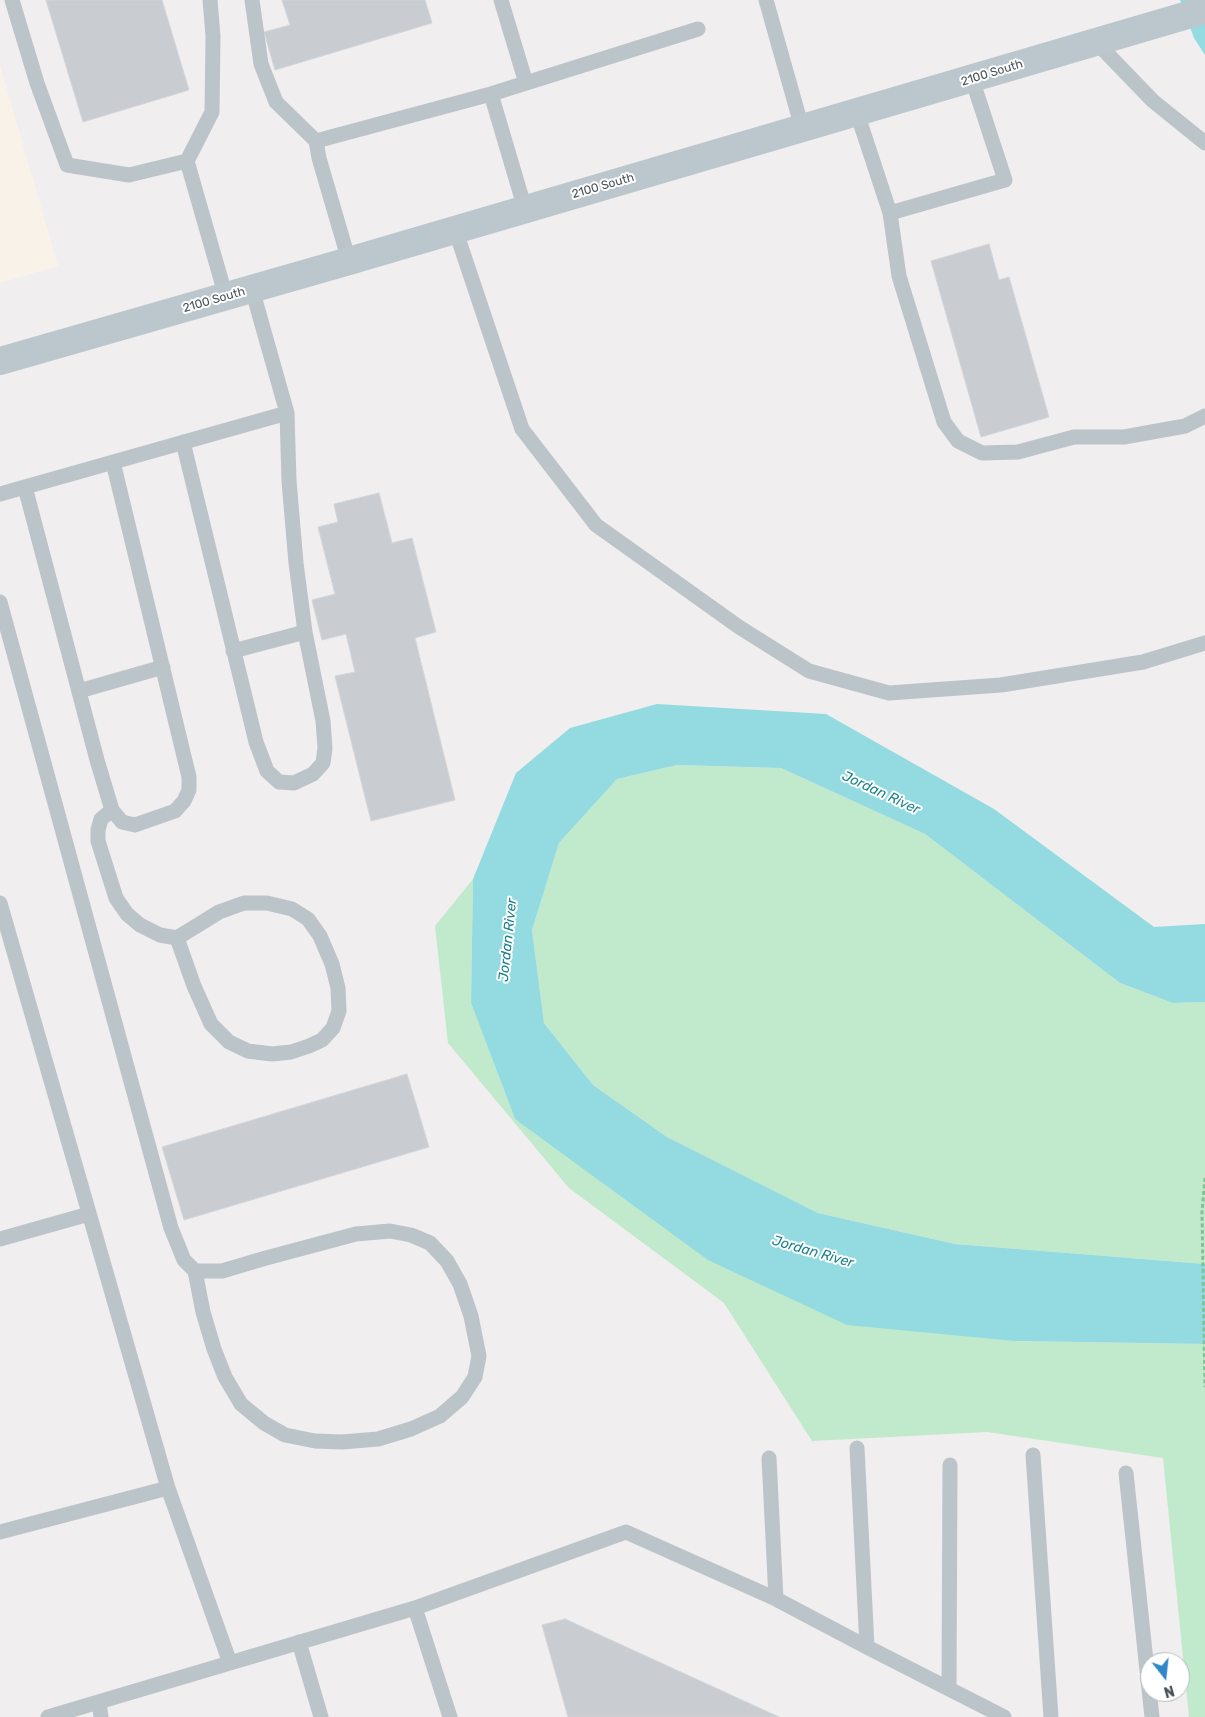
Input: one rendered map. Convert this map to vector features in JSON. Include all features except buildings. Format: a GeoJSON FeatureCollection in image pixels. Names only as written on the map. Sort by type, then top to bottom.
{"type":"FeatureCollection","features":[{"type":"Feature","properties":{"kind":"street","name":"2100 South"},"geometry":{"type":"LineString","coordinates":[[0,361],[858,113],[1205,10]]}},
{"type":"Feature","properties":{"kind":"lane"},"geometry":{"type":"LineString","coordinates":[[12,0],[37,83],[68,165],[130,175],[187,160],[212,112],[210,0]]}},
{"type":"Feature","properties":{"kind":"lane"},"geometry":{"type":"LineString","coordinates":[[252,0],[261,64],[276,102],[316,141],[319,158],[349,261]]}},
{"type":"Feature","properties":{"kind":"lane"},"geometry":{"type":"LineString","coordinates":[[501,0],[526,82]]}},
{"type":"Feature","properties":{"kind":"lane"},"geometry":{"type":"LineString","coordinates":[[766,0],[802,128]]}},
{"type":"Feature","properties":{"kind":"lane"},"geometry":{"type":"LineString","coordinates":[[316,141],[491,94],[698,29]]}},
{"type":"Feature","properties":{"kind":"lane"},"geometry":{"type":"LineString","coordinates":[[1096,42],[1154,101],[1205,142]]}},
{"type":"Feature","properties":{"kind":"lane"},"geometry":{"type":"LineString","coordinates":[[890,213],[1005,180],[972,79]]}},
{"type":"Feature","properties":{"kind":"lane"},"geometry":{"type":"LineString","coordinates":[[491,94],[525,208]]}},
{"type":"Feature","properties":{"kind":"lane"},"geometry":{"type":"LineString","coordinates":[[858,113],[890,213],[899,276],[944,422],[958,441],[982,453],[1018,452],[1074,438],[1124,437],[1185,426],[1205,416]]}},
{"type":"Feature","properties":{"kind":"lane"},"geometry":{"type":"LineString","coordinates":[[183,442],[256,742],[267,771],[279,782],[294,783],[313,774],[323,763],[325,748],[323,721],[305,632],[296,563],[289,481],[287,413],[187,160]]}},
{"type":"Feature","properties":{"kind":"lane"},"geometry":{"type":"LineString","coordinates":[[455,229],[522,429],[596,525],[739,627],[809,671],[889,693],[983,687],[1143,662],[1205,643]]}},
{"type":"Feature","properties":{"kind":"lane"},"geometry":{"type":"LineString","coordinates":[[0,494],[287,413]]}},
{"type":"Feature","properties":{"kind":"lane"},"geometry":{"type":"LineString","coordinates":[[25,487],[112,810],[122,822],[135,825],[176,811],[184,801],[189,790],[189,777],[113,462]]}},
{"type":"Feature","properties":{"kind":"lane"},"geometry":{"type":"LineString","coordinates":[[0,602],[171,1228],[184,1260],[196,1271],[203,1312],[214,1349],[225,1377],[241,1404],[264,1423],[285,1435],[315,1441],[342,1442],[378,1439],[411,1429],[440,1416],[462,1397],[475,1377],[478,1356],[471,1316],[460,1284],[447,1261],[430,1244],[411,1235],[390,1231],[356,1234],[222,1271],[196,1271]]}},
{"type":"Feature","properties":{"kind":"lane"},"geometry":{"type":"LineString","coordinates":[[233,651],[305,632]]}},
{"type":"Feature","properties":{"kind":"lane"},"geometry":{"type":"LineString","coordinates":[[79,691],[163,667]]}},
{"type":"Feature","properties":{"kind":"lane"},"geometry":{"type":"LineString","coordinates":[[112,810],[101,819],[98,841],[116,898],[127,914],[140,925],[160,935],[177,938],[219,912],[244,903],[267,903],[292,909],[308,919],[320,936],[332,964],[338,988],[339,1011],[333,1028],[322,1040],[291,1052],[272,1054],[248,1051],[229,1042],[211,1024],[194,986],[177,938]]}},
{"type":"Feature","properties":{"kind":"lane"},"geometry":{"type":"LineString","coordinates":[[0,903],[168,1488],[230,1663]]}},
{"type":"Feature","properties":{"kind":"lane"},"geometry":{"type":"LineString","coordinates":[[0,1239],[89,1214]]}},
{"type":"Feature","properties":{"kind":"lane"},"geometry":{"type":"LineString","coordinates":[[857,1448],[867,1648]]}},
{"type":"Feature","properties":{"kind":"lane"},"geometry":{"type":"LineString","coordinates":[[1033,1455],[1051,1717]]}},
{"type":"Feature","properties":{"kind":"lane"},"geometry":{"type":"LineString","coordinates":[[769,1458],[776,1599]]}},
{"type":"Feature","properties":{"kind":"lane"},"geometry":{"type":"LineString","coordinates":[[949,1688],[950,1465]]}},
{"type":"Feature","properties":{"kind":"lane"},"geometry":{"type":"LineString","coordinates":[[1126,1473],[1152,1717]]}},
{"type":"Feature","properties":{"kind":"lane"},"geometry":{"type":"LineString","coordinates":[[0,1532],[168,1488]]}},
{"type":"Feature","properties":{"kind":"lane"},"geometry":{"type":"LineString","coordinates":[[48,1717],[100,1709],[230,1663],[415,1608],[626,1532],[776,1599],[867,1648],[1004,1717]]}},
{"type":"Feature","properties":{"kind":"lane"},"geometry":{"type":"LineString","coordinates":[[415,1608],[450,1717]]}},
{"type":"Feature","properties":{"kind":"lane"},"geometry":{"type":"LineString","coordinates":[[299,1642],[321,1717]]}},
{"type":"Feature","properties":{"kind":"path"},"geometry":{"type":"LineString","coordinates":[[1205,1178],[1202,1212],[1204,1240],[1205,1385]]}},
{"type":"Feature","properties":{"kind":"shaded area"},"geometry":{"type":"Polygon","coordinates":[[[0,65],[58,266],[0,283],[0,65]]]}},
{"type":"Feature","properties":{"kind":"green space"},"geometry":{"type":"Polygon","coordinates":[[[677,765],[781,768],[925,834],[1120,983],[1173,1003],[1205,1002],[1205,1264],[955,1244],[818,1213],[667,1137],[593,1085],[544,1023],[532,930],[559,843],[617,779],[677,765]]]}},
{"type":"Feature","properties":{"kind":"green space"},"geometry":{"type":"Polygon","coordinates":[[[473,879],[471,1003],[515,1119],[1015,1341],[1205,1344],[1205,1717],[1189,1717],[1187,1702],[1190,1702],[1190,1652],[1182,1652],[1163,1458],[987,1432],[812,1441],[724,1303],[569,1188],[448,1043],[435,926],[473,879]]]}},
{"type":"Feature","properties":{"kind":"water"},"geometry":{"type":"Polygon","coordinates":[[[1180,0],[1205,0],[1205,55],[1194,38],[1180,0]]]}},
{"type":"Feature","properties":{"kind":"water","name":"Jordan River"},"geometry":{"type":"Polygon","coordinates":[[[657,704],[826,714],[994,809],[1154,927],[1205,924],[1205,1002],[1173,1003],[1120,983],[925,834],[781,768],[677,765],[617,779],[559,843],[532,930],[544,1023],[593,1085],[667,1137],[818,1213],[955,1244],[1205,1264],[1205,1344],[1015,1341],[847,1325],[708,1260],[515,1119],[471,1003],[473,879],[516,773],[570,728],[657,704]]]}}]}
